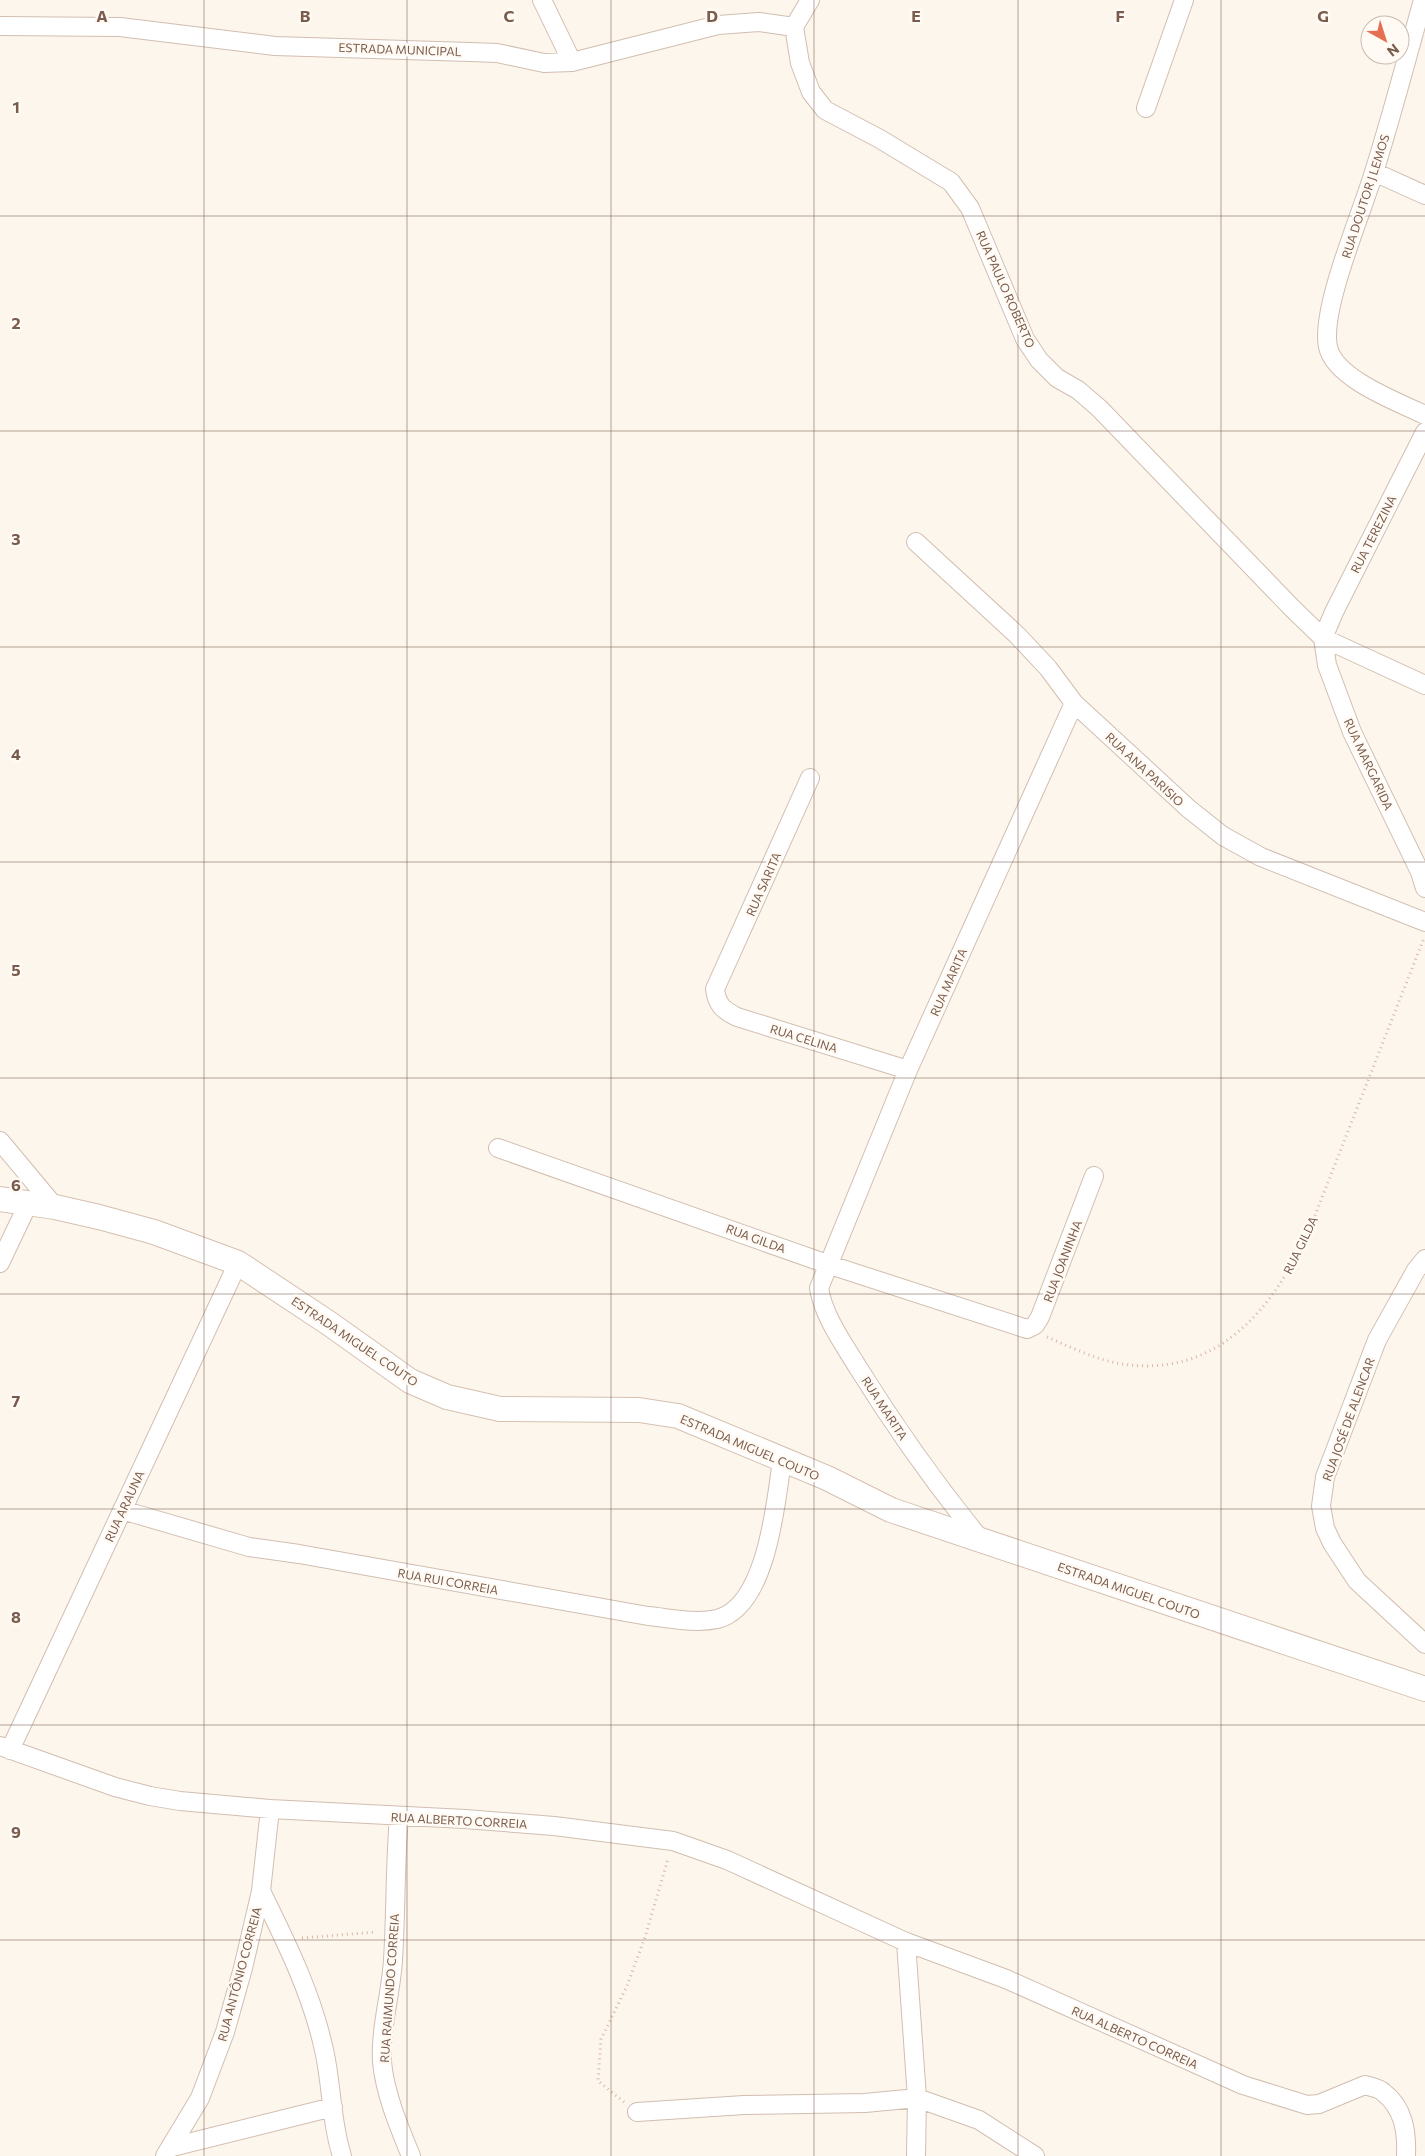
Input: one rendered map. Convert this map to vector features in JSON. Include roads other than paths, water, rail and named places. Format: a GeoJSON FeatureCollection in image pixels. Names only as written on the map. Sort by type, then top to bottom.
{"type":"FeatureCollection","features":[{"type":"Feature","properties":{"kind":"street"},"geometry":{"type":"LineString","coordinates":[[542,0],[572,62]]}},
{"type":"Feature","properties":{"kind":"street"},"geometry":{"type":"LineString","coordinates":[[794,27],[810,0]]}},
{"type":"Feature","properties":{"kind":"street"},"geometry":{"type":"LineString","coordinates":[[1146,108],[1184,0]]}},
{"type":"Feature","properties":{"kind":"street","name":"RUA DOUTOR J LEMOS"},"geometry":{"type":"LineString","coordinates":[[1423,0],[1374,172],[1335,291],[1328,320],[1328,348],[1338,366],[1359,382],[1425,415]]}},
{"type":"Feature","properties":{"kind":"street","name":"ESTRADA MUNICIPAL"},"geometry":{"type":"LineString","coordinates":[[0,26],[120,26],[275,46],[470,52],[497,54],[544,63],[572,62],[718,25],[759,22],[794,27]]}},
{"type":"Feature","properties":{"kind":"street","name":"RUA PAULO ROBERTO"},"geometry":{"type":"LineString","coordinates":[[794,27],[800,63],[811,92],[825,110],[880,139],[951,182],[956,188],[970,208],[1025,339],[1039,360],[1056,378],[1078,390],[1099,408],[1324,638],[1425,685]]}},
{"type":"Feature","properties":{"kind":"street"},"geometry":{"type":"LineString","coordinates":[[1374,172],[1425,195]]}},
{"type":"Feature","properties":{"kind":"street","name":"RUA TEREZINA"},"geometry":{"type":"LineString","coordinates":[[1324,638],[1338,604],[1425,432]]}},
{"type":"Feature","properties":{"kind":"street","name":"RUA ANA PARISIO"},"geometry":{"type":"LineString","coordinates":[[916,542],[1023,641],[1048,668],[1074,703],[1189,810],[1223,836],[1262,857],[1425,922]]}},
{"type":"Feature","properties":{"kind":"street","name":"RUA MARGARIDA"},"geometry":{"type":"LineString","coordinates":[[1324,638],[1327,665],[1352,732],[1420,872],[1425,888]]}},
{"type":"Feature","properties":{"kind":"street","name":"RUA MARITA"},"geometry":{"type":"LineString","coordinates":[[981,1540],[941,1491],[887,1414],[830,1319],[820,1299],[819,1288],[908,1070],[1074,703]]}},
{"type":"Feature","properties":{"kind":"street","name":"RUA SARITA"},"geometry":{"type":"LineString","coordinates":[[716,989],[810,778]]}},
{"type":"Feature","properties":{"kind":"street","name":"RUA CELINA"},"geometry":{"type":"LineString","coordinates":[[716,989],[717,1000],[722,1009],[737,1017],[908,1070]]}},
{"type":"Feature","properties":{"kind":"street"},"geometry":{"type":"LineString","coordinates":[[0,1141],[55,1207]]}},
{"type":"Feature","properties":{"kind":"street","name":"RUA GILDA"},"geometry":{"type":"LineString","coordinates":[[498,1148],[830,1265],[965,1307],[1021,1327]]}},
{"type":"Feature","properties":{"kind":"street","name":"RUA JOANINHA"},"geometry":{"type":"LineString","coordinates":[[1021,1327],[1035,1325],[1040,1317],[1094,1176]]}},
{"type":"Feature","properties":{"kind":"street","name":"ESTRADA MIGUEL COUTO"},"geometry":{"type":"LineString","coordinates":[[0,1200],[29,1202],[55,1207],[154,1232],[238,1263],[410,1380],[447,1397],[500,1409],[639,1410],[678,1416],[827,1478],[891,1510],[1425,1689]]}},
{"type":"Feature","properties":{"kind":"street"},"geometry":{"type":"LineString","coordinates":[[0,1263],[29,1202]]}},
{"type":"Feature","properties":{"kind":"street","name":"RUA JOSÉ DE ALENCAR"},"geometry":{"type":"LineString","coordinates":[[1425,1259],[1416,1270],[1377,1340],[1325,1476],[1321,1506],[1325,1528],[1332,1543],[1357,1580],[1425,1644]]}},
{"type":"Feature","properties":{"kind":"street","name":"RUA ARAUNA"},"geometry":{"type":"LineString","coordinates":[[5,1748],[122,1510],[238,1263]]}},
{"type":"Feature","properties":{"kind":"street","name":"RUA RUI CORREIA"},"geometry":{"type":"LineString","coordinates":[[122,1510],[249,1547],[299,1554],[648,1616],[705,1621],[719,1619],[736,1608],[750,1594],[758,1576],[772,1525],[782,1460]]}},
{"type":"Feature","properties":{"kind":"street","name":"RUA ALBERTO CORREIA"},"geometry":{"type":"LineString","coordinates":[[5,1748],[116,1787],[150,1796],[180,1801],[270,1809],[465,1819],[554,1826],[674,1841],[727,1860],[906,1942],[1006,1979],[1243,2085],[1307,2105],[1319,2104],[1365,2085],[1383,2092],[1399,2110],[1407,2134],[1406,2156]]}},
{"type":"Feature","properties":{"kind":"street","name":"RUA ANTÔNIO CORREIA"},"geometry":{"type":"LineString","coordinates":[[169,2151],[200,2098],[225,2032],[243,1968],[261,1891],[270,1809]]}},
{"type":"Feature","properties":{"kind":"street","name":"RUA RAIMUNDO CORREIA"},"geometry":{"type":"LineString","coordinates":[[399,1816],[393,1962],[384,2029],[382,2062],[388,2095],[411,2156]]}},
{"type":"Feature","properties":{"kind":"street"},"geometry":{"type":"LineString","coordinates":[[261,1891],[314,2010],[324,2051],[342,2156]]}},
{"type":"Feature","properties":{"kind":"street"},"geometry":{"type":"LineString","coordinates":[[906,1942],[918,2098],[916,2156]]}},
{"type":"Feature","properties":{"kind":"street"},"geometry":{"type":"LineString","coordinates":[[637,2112],[744,2105],[865,2103],[918,2098],[979,2120],[1035,2156]]}},
{"type":"Feature","properties":{"kind":"street"},"geometry":{"type":"LineString","coordinates":[[169,2151],[333,2107]]}}]}
